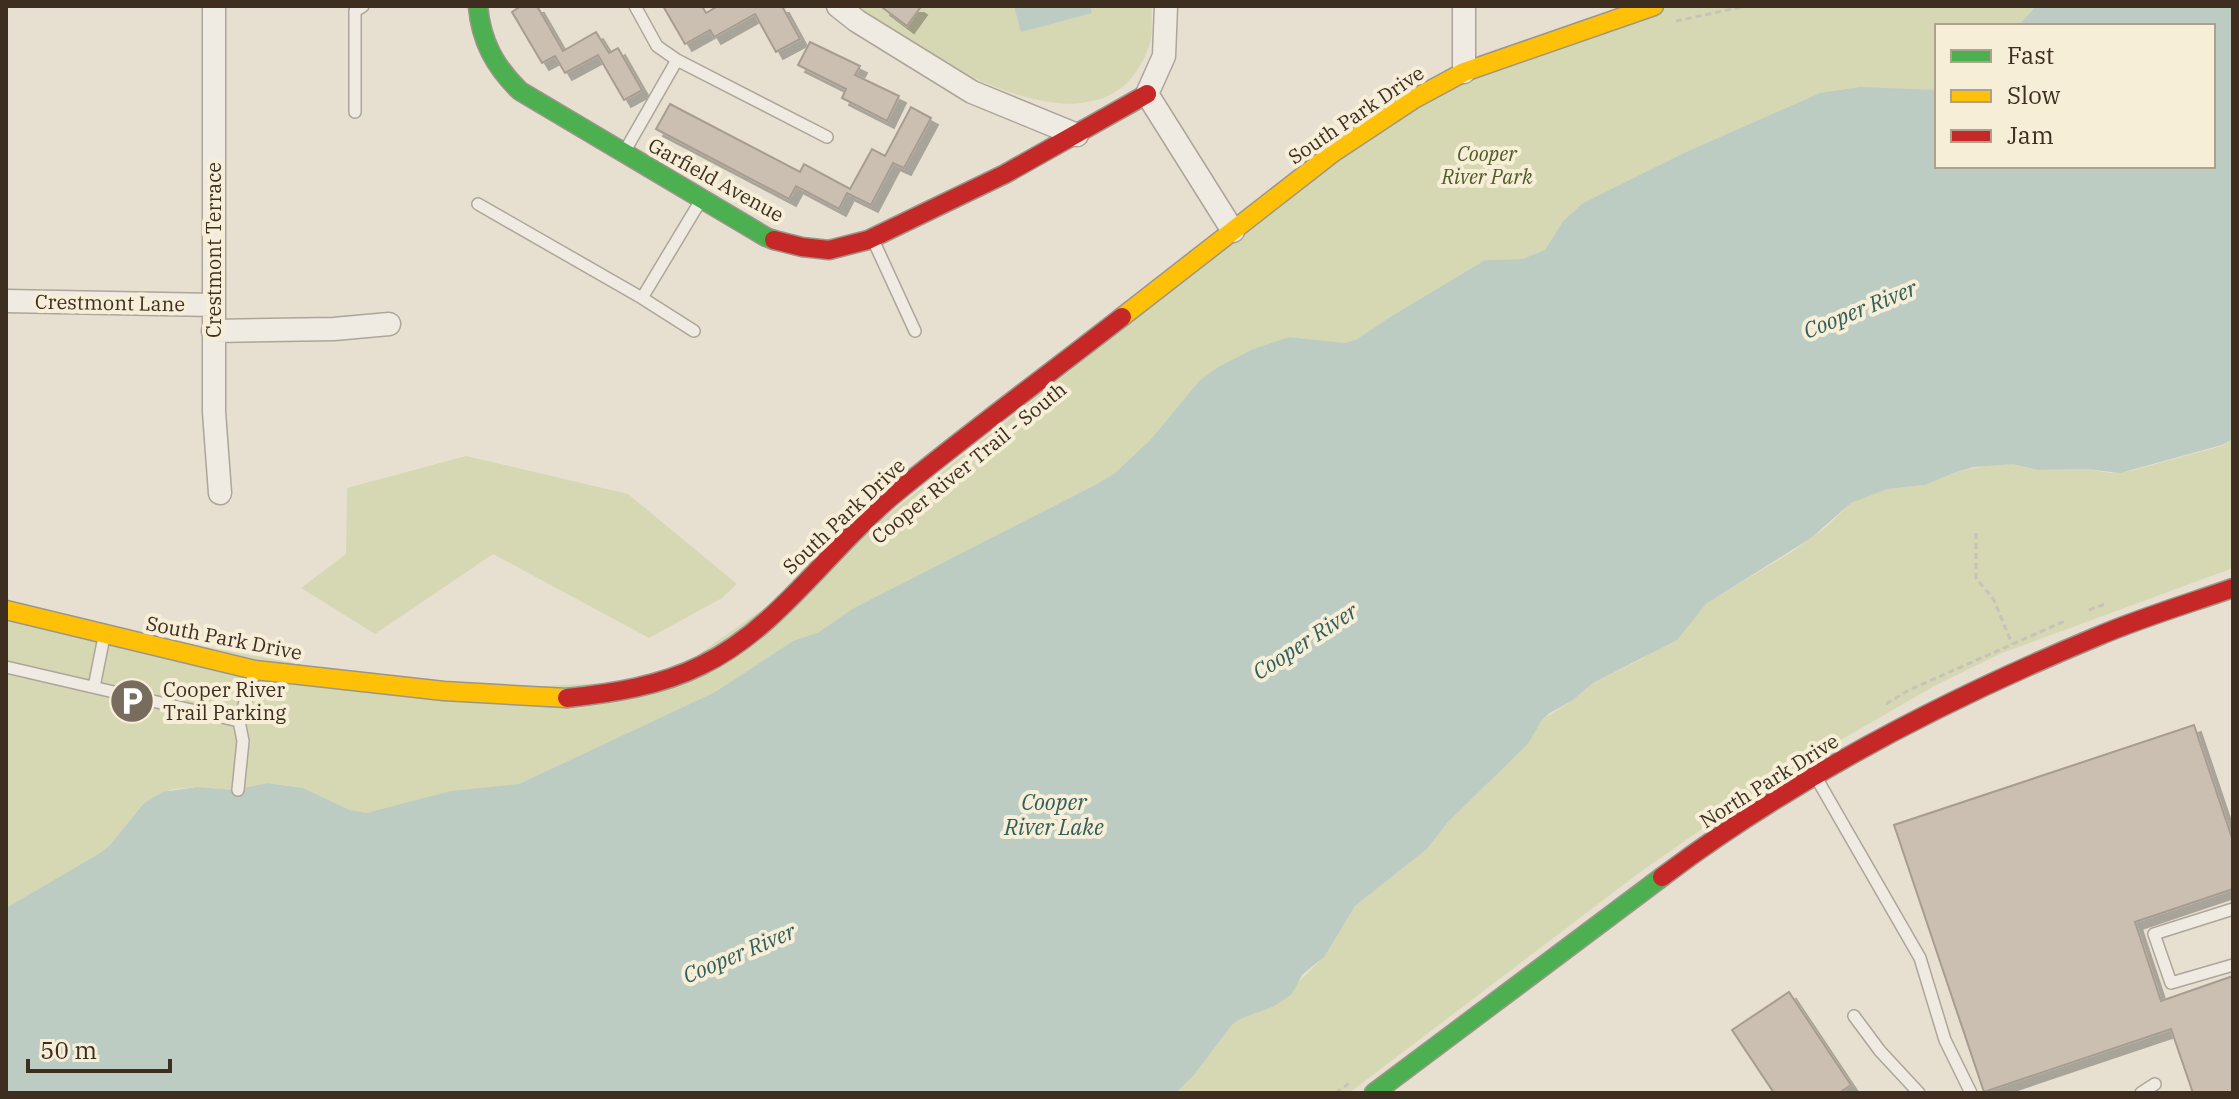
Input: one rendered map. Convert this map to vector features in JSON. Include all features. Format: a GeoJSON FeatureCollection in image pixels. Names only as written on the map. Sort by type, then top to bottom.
{"type":"FeatureCollection","features":[{"type":"Feature","properties":{"kind":"street","name":"Crestmont Terrace"},"geometry":{"type":"LineString","coordinates":[[214,6],[213,331],[214,412],[220,493]]}},
{"type":"Feature","properties":{"kind":"street","name":"Garfield Avenue"},"geometry":{"type":"LineString","coordinates":[[478,6],[484,47],[506,78],[520,91],[766,237],[811,250],[836,249],[872,238],[941,206],[1077,135],[1147,94]]}},
{"type":"Feature","properties":{"kind":"street"},"geometry":{"type":"LineString","coordinates":[[838,6],[972,92],[1077,135]]}},
{"type":"Feature","properties":{"kind":"street"},"geometry":{"type":"LineString","coordinates":[[1166,6],[1164,56],[1147,94],[1233,231]]}},
{"type":"Feature","properties":{"kind":"street"},"geometry":{"type":"LineString","coordinates":[[1464,6],[1464,72]]}},
{"type":"Feature","properties":{"kind":"street","name":"South Park Drive"},"geometry":{"type":"LineString","coordinates":[[6,610],[255,670],[444,691],[555,699],[613,693],[703,665],[754,631],[890,498],[1334,152],[1414,99],[1464,72],[1654,6]]}},
{"type":"Feature","properties":{"kind":"street","name":"Crestmont Lane"},"geometry":{"type":"LineString","coordinates":[[6,301],[214,305]]}},
{"type":"Feature","properties":{"kind":"street"},"geometry":{"type":"LineString","coordinates":[[213,331],[334,329],[389,324]]}},
{"type":"Feature","properties":{"kind":"street","name":"North Park Drive"},"geometry":{"type":"LineString","coordinates":[[1374,1093],[1720,834],[1816,776],[1898,728],[1973,691],[2097,636],[2233,588]]}},
{"type":"Feature","properties":{"kind":"lane"},"geometry":{"type":"LineString","coordinates":[[355,112],[355,11],[363,6]]}},
{"type":"Feature","properties":{"kind":"lane"},"geometry":{"type":"LineString","coordinates":[[635,6],[657,46],[677,60],[827,137]]}},
{"type":"Feature","properties":{"kind":"lane"},"geometry":{"type":"LineString","coordinates":[[624,153],[677,60]]}},
{"type":"Feature","properties":{"kind":"lane"},"geometry":{"type":"LineString","coordinates":[[642,298],[702,200]]}},
{"type":"Feature","properties":{"kind":"lane"},"geometry":{"type":"LineString","coordinates":[[478,204],[694,331]]}},
{"type":"Feature","properties":{"kind":"lane"},"geometry":{"type":"LineString","coordinates":[[872,238],[915,331]]}},
{"type":"Feature","properties":{"kind":"lane"},"geometry":{"type":"LineString","coordinates":[[94,687],[104,635]]}},
{"type":"Feature","properties":{"kind":"lane"},"geometry":{"type":"LineString","coordinates":[[6,667],[239,721]]}},
{"type":"Feature","properties":{"kind":"lane"},"geometry":{"type":"LineString","coordinates":[[238,790],[243,741],[239,721],[255,670]]}},
{"type":"Feature","properties":{"kind":"lane"},"geometry":{"type":"LineString","coordinates":[[1816,776],[1920,958],[1945,1040],[1971,1093]]}},
{"type":"Feature","properties":{"kind":"lane"},"geometry":{"type":"LineString","coordinates":[[2233,909],[2154,934],[2171,983],[2233,965]]}},
{"type":"Feature","properties":{"kind":"lane"},"geometry":{"type":"LineString","coordinates":[[1854,1016],[1880,1051],[1919,1093]]}},
{"type":"Feature","properties":{"kind":"lane"},"geometry":{"type":"LineString","coordinates":[[2141,1093],[2155,1084]]}},
{"type":"Feature","properties":{"kind":"path"},"geometry":{"type":"LineString","coordinates":[[1666,24],[1746,6]]}},
{"type":"Feature","properties":{"kind":"path"},"geometry":{"type":"LineString","coordinates":[[1976,533],[1976,578],[1994,600],[2012,644]]}},
{"type":"Feature","properties":{"kind":"green space"},"geometry":{"type":"Polygon","coordinates":[[[853,6],[1152,6],[1151,34],[1150,43],[1128,82],[1095,101],[1055,103],[1010,92],[965,74],[853,6]]]}},
{"type":"Feature","properties":{"kind":"green space","name":"Cooper River Park"},"geometry":{"type":"Polygon","coordinates":[[[1654,6],[2036,6],[2020,24],[1935,24],[1935,90],[1820,93],[1686,152],[1583,203],[1563,221],[1545,250],[1522,259],[1485,260],[1357,339],[1345,343],[1289,337],[1253,349],[1200,380],[1151,439],[1115,473],[1097,484],[852,609],[819,632],[793,641],[715,692],[519,784],[367,813],[350,810],[303,788],[267,783],[234,790],[173,789],[144,803],[100,853],[6,908],[6,610],[444,691],[662,680],[817,571],[1414,99],[1654,6]]]}},
{"type":"Feature","properties":{"kind":"green space"},"geometry":{"type":"Polygon","coordinates":[[[2233,439],[2233,568],[2002,653],[1936,685],[1825,749],[1746,798],[1639,873],[1349,1093],[1176,1093],[1194,1075],[1232,1025],[1273,1007],[1319,962],[1355,906],[1427,849],[1448,822],[1528,744],[1542,720],[1593,683],[1642,659],[1696,616],[1706,604],[1790,553],[1825,528],[1851,503],[1887,489],[1925,485],[1956,472],[1995,464],[2038,470],[2130,471],[2222,446],[2233,439]]]}},
{"type":"Feature","properties":{"kind":"green space"},"geometry":{"type":"Polygon","coordinates":[[[466,456],[628,494],[737,584],[722,598],[649,638],[493,554],[375,634],[301,588],[346,554],[347,488],[466,456]]]}},
{"type":"Feature","properties":{"kind":"water"},"geometry":{"type":"Polygon","coordinates":[[[1014,6],[1090,6],[1092,13],[1021,32],[1014,6]]]}},
{"type":"Feature","properties":{"kind":"water","name":"Cooper River Lake"},"geometry":{"type":"Polygon","coordinates":[[[2036,6],[2233,6],[2233,439],[2222,445],[2120,473],[2086,469],[2038,470],[2012,464],[1974,467],[1925,485],[1887,489],[1851,503],[1811,538],[1706,604],[1677,640],[1593,683],[1573,700],[1550,713],[1542,720],[1528,744],[1448,822],[1427,849],[1355,906],[1324,957],[1302,975],[1292,994],[1273,1007],[1232,1025],[1194,1075],[1176,1093],[6,1093],[6,908],[100,853],[144,803],[163,792],[197,787],[234,790],[267,783],[303,788],[350,810],[367,813],[451,791],[519,784],[715,692],[793,641],[819,632],[852,609],[1097,484],[1115,473],[1151,439],[1200,380],[1218,367],[1253,349],[1289,337],[1345,343],[1357,339],[1485,260],[1522,259],[1545,250],[1563,221],[1583,203],[1686,152],[1820,93],[1860,87],[1935,90],[1935,168],[2215,168],[2215,24],[2020,24],[2036,6]]]}},
{"type":"Feature","properties":{"kind":"building"},"geometry":{"type":"Polygon","coordinates":[[[521,6],[537,6],[563,51],[596,32],[609,53],[618,48],[642,90],[624,100],[598,55],[565,73],[555,56],[542,63],[512,12],[521,6]]]}},
{"type":"Feature","properties":{"kind":"building"},"geometry":{"type":"Polygon","coordinates":[[[663,6],[702,6],[706,13],[718,6],[782,6],[800,39],[776,52],[755,14],[714,37],[710,30],[685,44],[663,6]]]}},
{"type":"Feature","properties":{"kind":"building"},"geometry":{"type":"Polygon","coordinates":[[[884,6],[917,6],[920,8],[907,26],[884,6]]]}},
{"type":"Feature","properties":{"kind":"building"},"geometry":{"type":"Polygon","coordinates":[[[810,42],[860,66],[855,75],[899,96],[887,121],[842,98],[846,89],[798,65],[810,42]]]}},
{"type":"Feature","properties":{"kind":"building"},"geometry":{"type":"Polygon","coordinates":[[[670,104],[800,172],[804,164],[850,189],[872,149],[885,156],[911,107],[931,118],[904,168],[893,163],[871,205],[847,193],[839,209],[796,186],[789,199],[656,129],[670,104]]]}},
{"type":"Feature","properties":{"kind":"building"},"geometry":{"type":"Polygon","coordinates":[[[2194,725],[2233,841],[2233,889],[2135,922],[2161,1001],[2233,976],[2233,1093],[2193,1093],[2171,1029],[1984,1092],[1894,825],[2194,725]]]}},
{"type":"Feature","properties":{"kind":"building"},"geometry":{"type":"Polygon","coordinates":[[[1789,992],[1851,1085],[1839,1093],[1774,1093],[1732,1030],[1789,992]]]}},
{"type":"Feature","properties":{"kind":"traffic: fast"},"geometry":{"type":"LineString","coordinates":[[478,6],[482,31],[491,53],[503,73],[520,91],[774,240]]}},
{"type":"Feature","properties":{"kind":"traffic: fast"},"geometry":{"type":"LineString","coordinates":[[1374,1093],[1662,877]]}},
{"type":"Feature","properties":{"kind":"traffic: slow"},"geometry":{"type":"LineString","coordinates":[[1122,317],[1334,152],[1414,99],[1464,72],[1654,6]]}},
{"type":"Feature","properties":{"kind":"traffic: slow"},"geometry":{"type":"LineString","coordinates":[[6,610],[255,670],[444,691],[567,698]]}},
{"type":"Feature","properties":{"kind":"traffic: jam"},"geometry":{"type":"LineString","coordinates":[[774,240],[829,250],[868,240],[1005,174],[1147,94]]}},
{"type":"Feature","properties":{"kind":"traffic: jam"},"geometry":{"type":"LineString","coordinates":[[567,698],[653,683],[686,672],[729,650],[778,610],[892,496],[1122,317]]}},
{"type":"Feature","properties":{"kind":"traffic: jam"},"geometry":{"type":"LineString","coordinates":[[1662,877],[1817,774],[1927,715],[2039,661],[2113,630],[2233,588]]}},
{"type":"Feature","properties":{"kind":"place","name":"Cooper River Trail Parking"},"geometry":{"type":"Point","coordinates":[132,701]}},
{"type":"Feature","properties":{"kind":"water label","name":"Cooper River"},"geometry":{"type":"Point","coordinates":[1860,309]}},
{"type":"Feature","properties":{"kind":"water label","name":"Cooper River"},"geometry":{"type":"Point","coordinates":[1305,641]}},
{"type":"Feature","properties":{"kind":"water label","name":"Cooper River"},"geometry":{"type":"Point","coordinates":[739,953]}}]}
